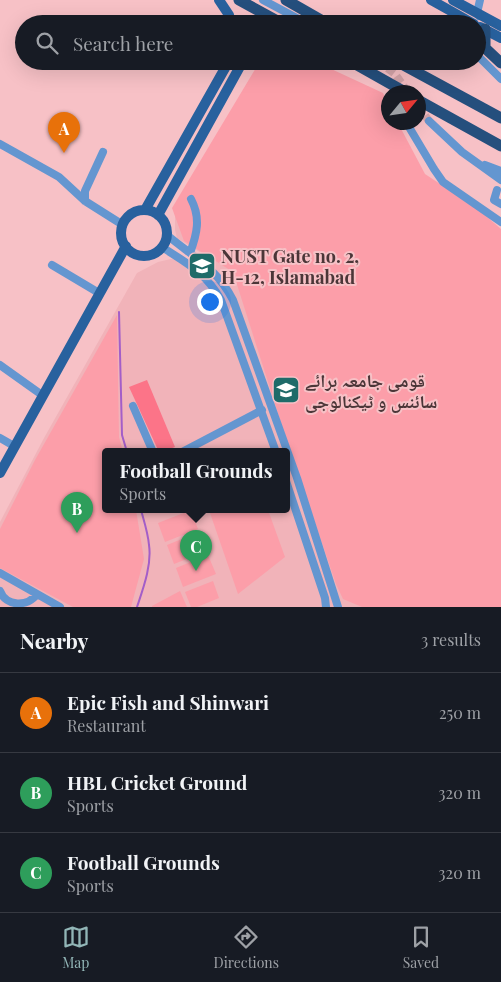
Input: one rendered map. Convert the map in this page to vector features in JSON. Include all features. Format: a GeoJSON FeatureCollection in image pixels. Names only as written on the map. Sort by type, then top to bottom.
{"type":"FeatureCollection","features":[{"type":"Feature","properties":{"kind":"highway"},"geometry":{"type":"LineString","coordinates":[[239,0],[266,15]]}},
{"type":"Feature","properties":{"kind":"highway"},"geometry":{"type":"LineString","coordinates":[[286,0],[312,15]]}},
{"type":"Feature","properties":{"kind":"highway"},"geometry":{"type":"LineString","coordinates":[[486,52],[501,63]]}},
{"type":"Feature","properties":{"kind":"highway"},"geometry":{"type":"LineString","coordinates":[[365,70],[390,85]]}},
{"type":"Feature","properties":{"kind":"highway"},"geometry":{"type":"LineString","coordinates":[[413,70],[501,118]]}},
{"type":"Feature","properties":{"kind":"highway"},"geometry":{"type":"LineString","coordinates":[[426,104],[501,146]]}},
{"type":"Feature","properties":{"kind":"main road"},"geometry":{"type":"LineString","coordinates":[[219,0],[228,15]]}},
{"type":"Feature","properties":{"kind":"main road"},"geometry":{"type":"LineString","coordinates":[[431,0],[459,15]]}},
{"type":"Feature","properties":{"kind":"main road"},"geometry":{"type":"LineString","coordinates":[[453,0],[481,15]]}},
{"type":"Feature","properties":{"kind":"main road"},"geometry":{"type":"LineString","coordinates":[[486,18],[501,26]]}},
{"type":"Feature","properties":{"kind":"main road"},"geometry":{"type":"LineString","coordinates":[[486,30],[501,38]]}},
{"type":"Feature","properties":{"kind":"main road"},"geometry":{"type":"LineString","coordinates":[[145,210],[224,70]]}},
{"type":"Feature","properties":{"kind":"main road"},"geometry":{"type":"LineString","coordinates":[[158,215],[237,70]]}},
{"type":"Feature","properties":{"kind":"main road"},"geometry":{"type":"LineString","coordinates":[[145,210],[158,215],[163,220],[167,235],[162,247],[153,254],[142,256],[130,251],[122,240],[122,225],[131,214],[145,210]]}},
{"type":"Feature","properties":{"kind":"main road"},"geometry":{"type":"LineString","coordinates":[[0,473],[126,246]]}},
{"type":"Feature","properties":{"kind":"street"},"geometry":{"type":"LineString","coordinates":[[263,0],[291,15]]}},
{"type":"Feature","properties":{"kind":"street"},"geometry":{"type":"LineString","coordinates":[[477,13],[480,0]]}},
{"type":"Feature","properties":{"kind":"street"},"geometry":{"type":"LineString","coordinates":[[486,57],[501,79]]}},
{"type":"Feature","properties":{"kind":"street"},"geometry":{"type":"LineString","coordinates":[[429,121],[462,152],[501,180]]}},
{"type":"Feature","properties":{"kind":"street"},"geometry":{"type":"LineString","coordinates":[[411,130],[444,182],[501,222]]}},
{"type":"Feature","properties":{"kind":"street"},"geometry":{"type":"LineString","coordinates":[[0,144],[60,177],[85,201],[122,225]]}},
{"type":"Feature","properties":{"kind":"street"},"geometry":{"type":"LineString","coordinates":[[85,201],[85,191],[103,152]]}},
{"type":"Feature","properties":{"kind":"street"},"geometry":{"type":"LineString","coordinates":[[476,162],[501,171]]}},
{"type":"Feature","properties":{"kind":"street"},"geometry":{"type":"LineString","coordinates":[[497,190],[494,200],[501,204]]}},
{"type":"Feature","properties":{"kind":"street"},"geometry":{"type":"LineString","coordinates":[[190,253],[198,224],[197,214],[191,199]]}},
{"type":"Feature","properties":{"kind":"street"},"geometry":{"type":"LineString","coordinates":[[167,235],[212,270],[227,288],[233,300],[286,448]]}},
{"type":"Feature","properties":{"kind":"street"},"geometry":{"type":"LineString","coordinates":[[162,247],[201,273],[215,290],[226,312],[275,448]]}},
{"type":"Feature","properties":{"kind":"street"},"geometry":{"type":"LineString","coordinates":[[52,265],[99,294]]}},
{"type":"Feature","properties":{"kind":"street"},"geometry":{"type":"LineString","coordinates":[[0,364],[42,395]]}},
{"type":"Feature","properties":{"kind":"street"},"geometry":{"type":"LineString","coordinates":[[133,406],[151,448]]}},
{"type":"Feature","properties":{"kind":"street"},"geometry":{"type":"LineString","coordinates":[[191,448],[263,414],[273,413]]}},
{"type":"Feature","properties":{"kind":"street"},"geometry":{"type":"LineString","coordinates":[[0,438],[14,446]]}},
{"type":"Feature","properties":{"kind":"street"},"geometry":{"type":"LineString","coordinates":[[290,460],[338,607]]}},
{"type":"Feature","properties":{"kind":"street"},"geometry":{"type":"LineString","coordinates":[[290,493],[325,598],[326,607]]}},
{"type":"Feature","properties":{"kind":"street"},"geometry":{"type":"LineString","coordinates":[[1,576],[60,607]]}},
{"type":"Feature","properties":{"kind":"street"},"geometry":{"type":"LineString","coordinates":[[0,591],[6,601],[12,605],[19,606],[33,601],[37,594]]}},
{"type":"Feature","properties":{"kind":"shaded area"},"geometry":{"type":"Polygon","coordinates":[[[255,70],[333,70],[381,92],[381,130],[402,130],[425,174],[478,209],[501,229],[501,607],[362,607],[343,599],[336,584],[283,429],[233,272],[184,241],[172,208],[255,70]]]}},
{"type":"Feature","properties":{"kind":"shaded area","name":"قومی جامعہ برائے سائنس و ٹیکنالوجی"},"geometry":{"type":"Polygon","coordinates":[[[193,179],[501,607],[0,607],[0,522],[44,438],[137,273],[158,262],[175,258],[196,272],[206,256],[177,238],[175,215],[193,179]]]}},
{"type":"Feature","properties":{"kind":"shaded area"},"geometry":{"type":"Polygon","coordinates":[[[117,315],[119,437],[122,448],[102,448],[102,513],[136,513],[144,559],[131,607],[73,607],[0,568],[0,529],[35,460],[117,315]]]}},
{"type":"Feature","properties":{"kind":"shaded area"},"geometry":{"type":"Polygon","coordinates":[[[183,513],[192,513],[198,529],[165,542],[158,523],[183,513]]]}},
{"type":"Feature","properties":{"kind":"shaded area"},"geometry":{"type":"Polygon","coordinates":[[[210,513],[269,513],[285,557],[238,594],[210,513]]]}},
{"type":"Feature","properties":{"kind":"shaded area"},"geometry":{"type":"Polygon","coordinates":[[[199,532],[207,551],[174,564],[167,545],[199,532]]]}},
{"type":"Feature","properties":{"kind":"shaded area"},"geometry":{"type":"Polygon","coordinates":[[[208,555],[216,574],[183,587],[176,568],[208,555]]]}},
{"type":"Feature","properties":{"kind":"shaded area"},"geometry":{"type":"Polygon","coordinates":[[[213,581],[219,598],[197,607],[191,607],[185,592],[213,581]]]}},
{"type":"Feature","properties":{"kind":"shaded area"},"geometry":{"type":"Polygon","coordinates":[[[180,591],[187,607],[152,607],[152,606],[180,591]]]}},
{"type":"Feature","properties":{"kind":"building"},"geometry":{"type":"Polygon","coordinates":[[[147,380],[175,447],[157,448],[129,387],[147,380]]]}},
{"type":"Feature","properties":{"kind":"waterway"},"geometry":{"type":"LineString","coordinates":[[119,312],[122,435],[126,448]]}},
{"type":"Feature","properties":{"kind":"waterway"},"geometry":{"type":"LineString","coordinates":[[137,607],[146,577],[150,553],[142,513]]}},
{"type":"Feature","properties":{"kind":"tunnel"},"geometry":{"type":"LineString","coordinates":[[390,70],[403,85]]}},
{"type":"Feature","properties":{"kind":"tunnel"},"geometry":{"type":"LineString","coordinates":[[426,117],[429,121]]}},
{"type":"Feature","properties":{"kind":"place","name":"Epic Fish and Shinwari"},"geometry":{"type":"Point","coordinates":[64,153]}},
{"type":"Feature","properties":{"kind":"place","name":"NUST Gate no. 2, H-12, Islamabad"},"geometry":{"type":"Point","coordinates":[202,266]}},
{"type":"Feature","properties":{"kind":"place","name":"قومی جامعہ برائے سائنس و ٹیکنالوجی"},"geometry":{"type":"Point","coordinates":[286,390]}},
{"type":"Feature","properties":{"kind":"place","name":"HBL Cricket Ground"},"geometry":{"type":"Point","coordinates":[77,533]}},
{"type":"Feature","properties":{"kind":"place","name":"Football Grounds"},"geometry":{"type":"Point","coordinates":[196,571]}}]}
